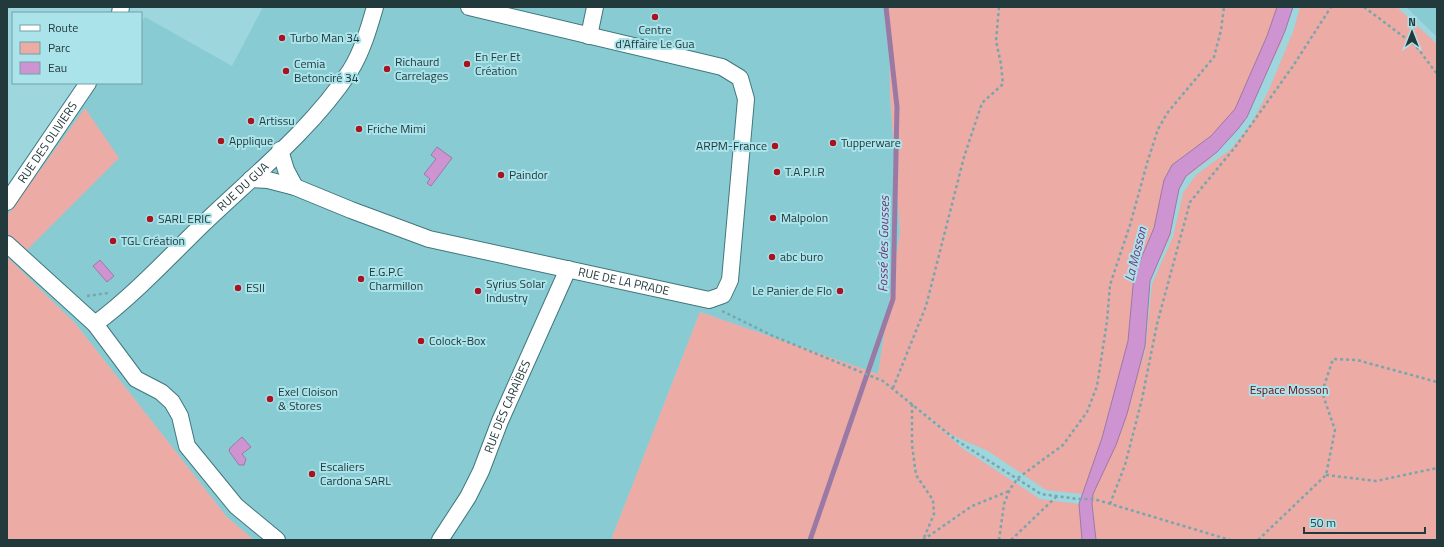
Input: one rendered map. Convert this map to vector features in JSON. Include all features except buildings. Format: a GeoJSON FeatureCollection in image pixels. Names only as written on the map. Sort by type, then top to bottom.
{"type":"FeatureCollection","features":[{"type":"Feature","properties":{"kind":"street","name":"RUE DU GUA"},"geometry":{"type":"LineString","coordinates":[[95,324],[124,300],[251,179],[328,100],[350,70],[368,31],[376,7]]}},
{"type":"Feature","properties":{"kind":"street"},"geometry":{"type":"LineString","coordinates":[[469,7],[722,67],[740,78],[746,99],[730,280],[723,295],[709,300]]}},
{"type":"Feature","properties":{"kind":"street"},"geometry":{"type":"LineString","coordinates":[[589,36],[595,7]]}},
{"type":"Feature","properties":{"kind":"street","name":"RUE DES OLIVIERS"},"geometry":{"type":"LineString","coordinates":[[7,202],[87,84]]}},
{"type":"Feature","properties":{"kind":"street"},"geometry":{"type":"LineString","coordinates":[[280,150],[286,170],[295,187]]}},
{"type":"Feature","properties":{"kind":"street","name":"RUE DE LA PRADE"},"geometry":{"type":"LineString","coordinates":[[251,179],[268,180],[295,187],[429,239],[709,300]]}},
{"type":"Feature","properties":{"kind":"street"},"geometry":{"type":"LineString","coordinates":[[7,244],[95,324],[136,379],[161,392],[172,402],[180,416],[187,446],[236,506],[277,540]]}},
{"type":"Feature","properties":{"kind":"street","name":"RUE DES CARAÏBES"},"geometry":{"type":"LineString","coordinates":[[440,540],[468,497],[481,471],[500,421],[568,269]]}},
{"type":"Feature","properties":{"kind":"path"},"geometry":{"type":"LineString","coordinates":[[893,388],[926,306],[964,157],[982,103],[1002,84],[1001,64],[996,41],[999,7]]}},
{"type":"Feature","properties":{"kind":"path"},"geometry":{"type":"LineString","coordinates":[[999,540],[1004,504],[1009,491],[1018,478],[1063,444],[1087,412],[1097,386],[1107,321],[1110,285],[1130,225],[1158,130],[1168,112],[1214,57],[1221,30],[1224,7]]}},
{"type":"Feature","properties":{"kind":"path"},"geometry":{"type":"LineString","coordinates":[[1110,504],[1125,465],[1140,407],[1157,324],[1190,202],[1236,146],[1293,66],[1331,7]]}},
{"type":"Feature","properties":{"kind":"path"},"geometry":{"type":"LineString","coordinates":[[1364,7],[1416,46],[1437,74]]}},
{"type":"Feature","properties":{"kind":"path"},"geometry":{"type":"LineString","coordinates":[[709,300],[723,312],[773,336],[883,381],[956,440],[1041,494],[1078,499],[1094,499],[1230,540]]}},
{"type":"Feature","properties":{"kind":"path"},"geometry":{"type":"LineString","coordinates":[[1258,540],[1326,475],[1335,430],[1322,392],[1334,359],[1357,360],[1437,382]]}},
{"type":"Feature","properties":{"kind":"path"},"geometry":{"type":"LineString","coordinates":[[912,404],[912,444],[916,475],[933,500],[934,514],[923,540]]}},
{"type":"Feature","properties":{"kind":"path"},"geometry":{"type":"LineString","coordinates":[[1326,475],[1376,481],[1437,468]]}},
{"type":"Feature","properties":{"kind":"path"},"geometry":{"type":"LineString","coordinates":[[923,540],[972,506],[1009,491]]}},
{"type":"Feature","properties":{"kind":"path"},"geometry":{"type":"LineString","coordinates":[[1011,540],[1057,496]]}},
{"type":"Feature","properties":{"kind":"shaded area"},"geometry":{"type":"Polygon","coordinates":[[[263,7],[889,7],[890,95],[900,232],[878,374],[700,312],[611,540],[254,540],[227,517],[75,323],[7,257],[7,203],[95,84],[142,84],[142,21],[145,17],[232,66],[263,7]]]}},
{"type":"Feature","properties":{"kind":"shaded area"},"geometry":{"type":"Polygon","coordinates":[[[1406,7],[1437,7],[1437,37],[1406,7]]]}},
{"type":"Feature","properties":{"kind":"green space","name":"Espace Mosson"},"geometry":{"type":"Polygon","coordinates":[[[889,7],[1292,7],[1281,43],[1244,122],[1211,158],[1182,180],[1174,207],[1170,237],[1149,282],[1143,370],[1152,284],[1173,237],[1183,193],[1196,175],[1231,149],[1251,124],[1268,92],[1293,32],[1300,7],[1397,7],[1437,44],[1437,540],[1096,540],[1092,504],[1081,494],[1046,490],[988,451],[947,433],[901,393],[962,448],[1040,499],[1079,504],[1082,540],[611,540],[700,312],[878,374],[900,232],[890,95],[889,7]]]}},
{"type":"Feature","properties":{"kind":"green space"},"geometry":{"type":"Polygon","coordinates":[[[85,108],[119,158],[27,250],[7,233],[7,216],[85,108]]]}},
{"type":"Feature","properties":{"kind":"green space"},"geometry":{"type":"Polygon","coordinates":[[[7,257],[75,323],[227,517],[254,540],[7,540],[7,257]]]}},
{"type":"Feature","properties":{"kind":"water"},"geometry":{"type":"Polygon","coordinates":[[[1277,7],[1293,7],[1285,31],[1247,117],[1217,152],[1186,176],[1179,189],[1170,234],[1150,281],[1145,346],[1127,414],[1116,445],[1093,494],[1092,504],[1096,540],[1082,540],[1079,504],[1102,438],[1128,341],[1134,275],[1154,228],[1164,180],[1172,165],[1211,136],[1235,109],[1267,36],[1277,7]]]}},
{"type":"Feature","properties":{"kind":"water"},"geometry":{"type":"Polygon","coordinates":[[[437,147],[452,158],[431,186],[427,183],[430,179],[424,174],[436,159],[431,155],[437,147]]]}},
{"type":"Feature","properties":{"kind":"water"},"geometry":{"type":"Polygon","coordinates":[[[100,260],[114,276],[107,282],[93,266],[100,260]]]}},
{"type":"Feature","properties":{"kind":"water"},"geometry":{"type":"Polygon","coordinates":[[[242,437],[251,447],[242,454],[246,459],[244,465],[239,465],[229,451],[230,448],[242,437]]]}},
{"type":"Feature","properties":{"kind":"waterway","name":"Fossé des Gousses"},"geometry":{"type":"LineString","coordinates":[[810,540],[893,299],[897,107],[886,7]]}},
{"type":"Feature","properties":{"kind":"place","name":"Centre d'Affaire Le Gua"},"geometry":{"type":"Point","coordinates":[655,17]}},
{"type":"Feature","properties":{"kind":"place","name":"Turbo Man 34"},"geometry":{"type":"Point","coordinates":[282,38]}},
{"type":"Feature","properties":{"kind":"place","name":"En Fer Et Création"},"geometry":{"type":"Point","coordinates":[467,64]}},
{"type":"Feature","properties":{"kind":"place","name":"Richaurd Carrelages"},"geometry":{"type":"Point","coordinates":[387,69]}},
{"type":"Feature","properties":{"kind":"place","name":"Cemia Betonciré 34"},"geometry":{"type":"Point","coordinates":[286,71]}},
{"type":"Feature","properties":{"kind":"place","name":"Artissu"},"geometry":{"type":"Point","coordinates":[251,121]}},
{"type":"Feature","properties":{"kind":"place","name":"Friche Mimi"},"geometry":{"type":"Point","coordinates":[359,129]}},
{"type":"Feature","properties":{"kind":"place","name":"Applique"},"geometry":{"type":"Point","coordinates":[221,141]}},
{"type":"Feature","properties":{"kind":"place","name":"Tupperware"},"geometry":{"type":"Point","coordinates":[833,143]}},
{"type":"Feature","properties":{"kind":"place","name":"ARPM-France"},"geometry":{"type":"Point","coordinates":[775,146]}},
{"type":"Feature","properties":{"kind":"place","name":"T.A.P.I.R"},"geometry":{"type":"Point","coordinates":[777,172]}},
{"type":"Feature","properties":{"kind":"place","name":"Paindor"},"geometry":{"type":"Point","coordinates":[501,175]}},
{"type":"Feature","properties":{"kind":"place","name":"Malpolon"},"geometry":{"type":"Point","coordinates":[773,218]}},
{"type":"Feature","properties":{"kind":"place","name":"SARL ERIC"},"geometry":{"type":"Point","coordinates":[150,219]}},
{"type":"Feature","properties":{"kind":"place","name":"TGL Création"},"geometry":{"type":"Point","coordinates":[113,241]}},
{"type":"Feature","properties":{"kind":"place","name":"abc buro"},"geometry":{"type":"Point","coordinates":[772,257]}},
{"type":"Feature","properties":{"kind":"place","name":"E.G.P.C Charmillon"},"geometry":{"type":"Point","coordinates":[361,279]}},
{"type":"Feature","properties":{"kind":"place","name":"ESII"},"geometry":{"type":"Point","coordinates":[238,288]}},
{"type":"Feature","properties":{"kind":"place","name":"Syrius Solar Industry"},"geometry":{"type":"Point","coordinates":[478,291]}},
{"type":"Feature","properties":{"kind":"place","name":"Le Panier de Flo"},"geometry":{"type":"Point","coordinates":[840,291]}},
{"type":"Feature","properties":{"kind":"place","name":"Colock-Box"},"geometry":{"type":"Point","coordinates":[421,341]}},
{"type":"Feature","properties":{"kind":"place","name":"Exel Cloison & Stores"},"geometry":{"type":"Point","coordinates":[270,399]}},
{"type":"Feature","properties":{"kind":"place","name":"Escaliers Cardona SARL"},"geometry":{"type":"Point","coordinates":[312,474]}},
{"type":"Feature","properties":{"kind":"water label","name":"La Mosson"},"geometry":{"type":"Point","coordinates":[1135,254]}}]}
